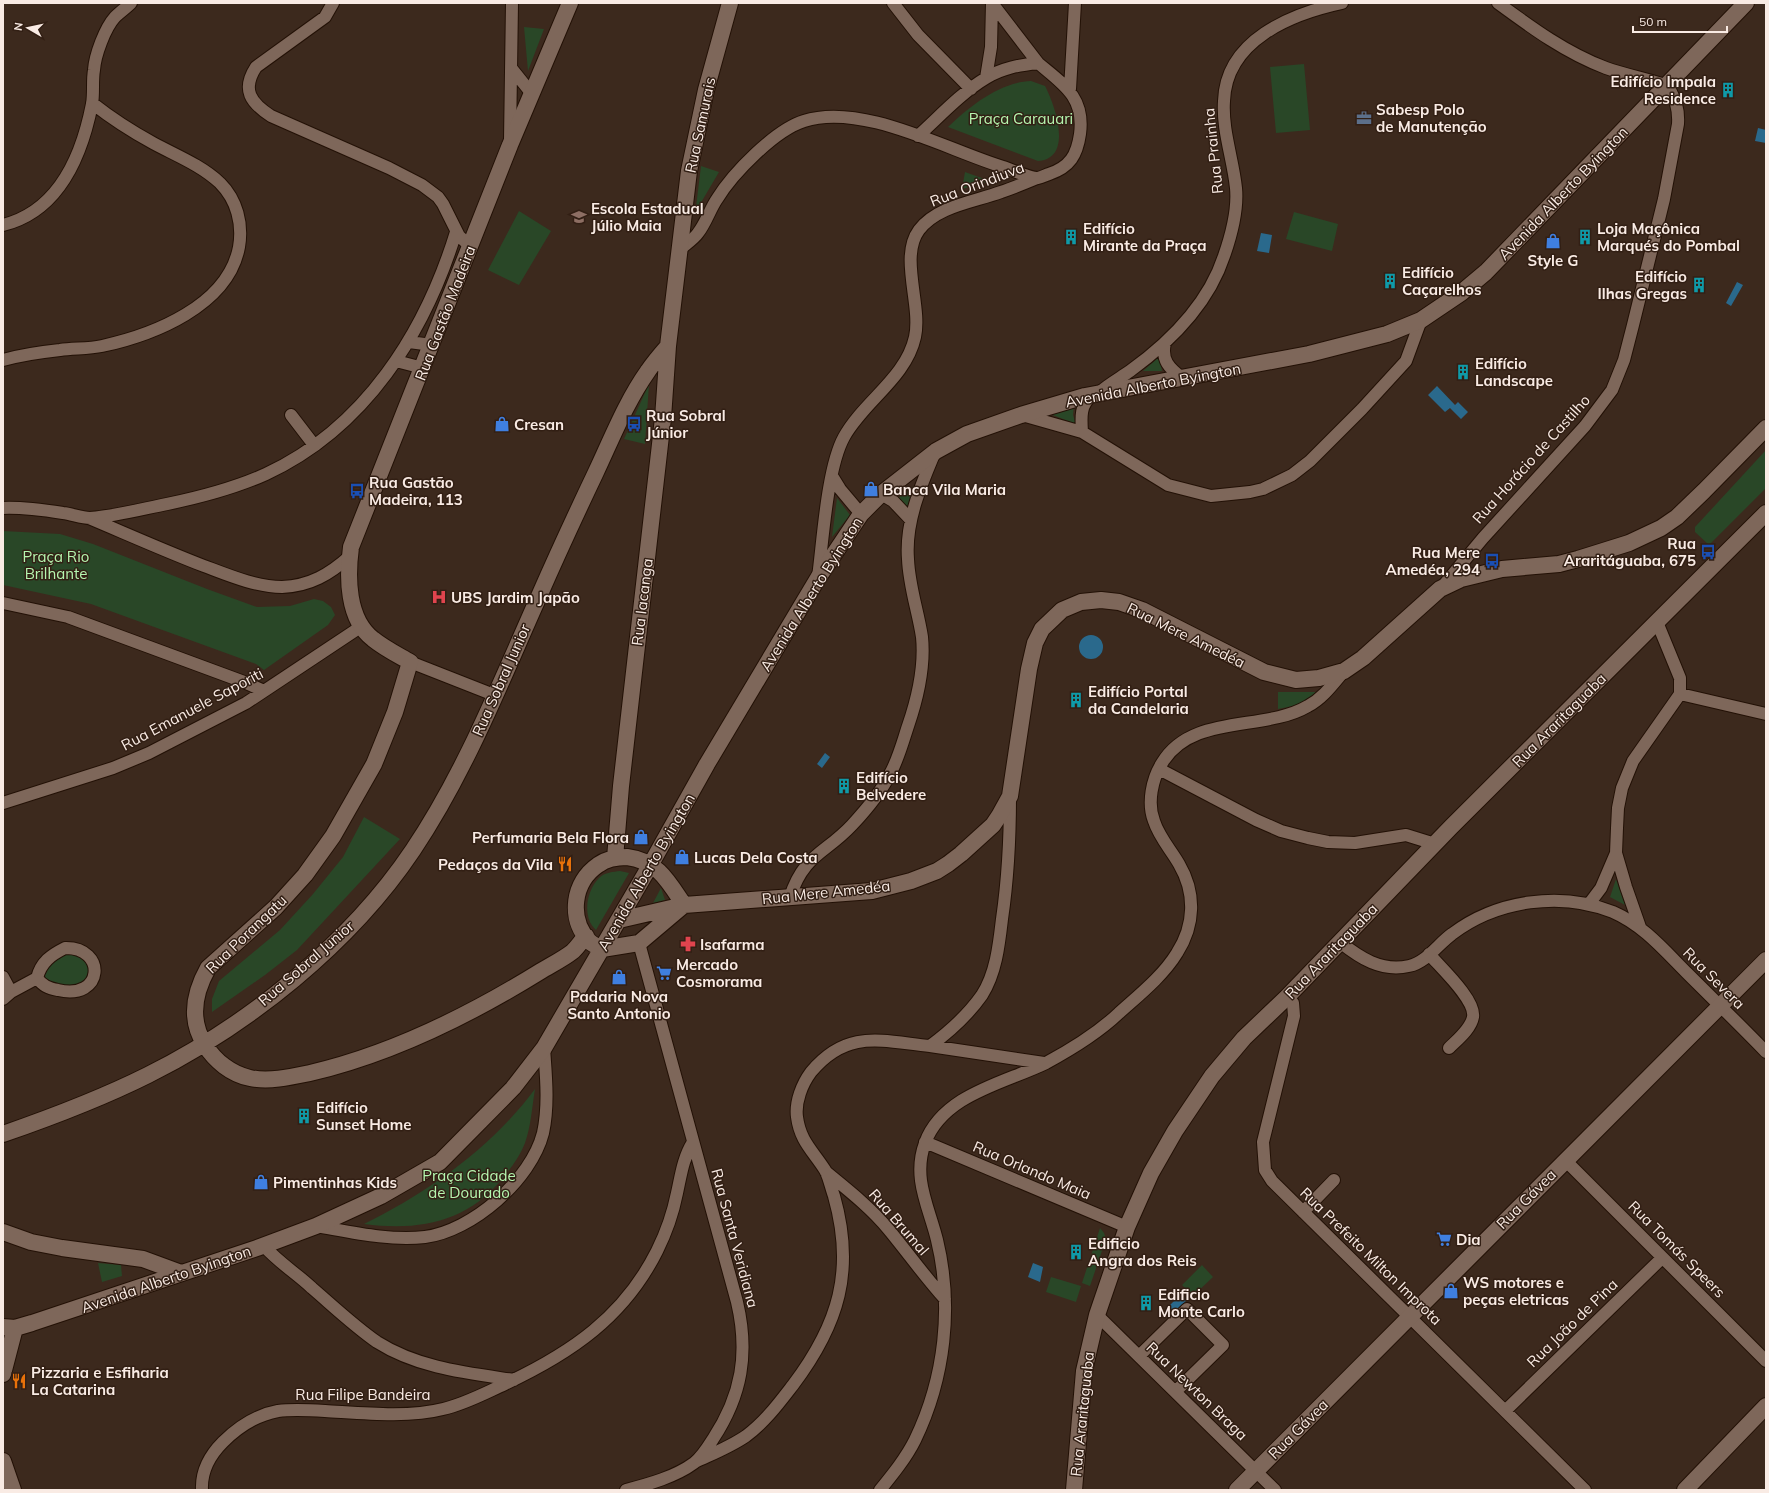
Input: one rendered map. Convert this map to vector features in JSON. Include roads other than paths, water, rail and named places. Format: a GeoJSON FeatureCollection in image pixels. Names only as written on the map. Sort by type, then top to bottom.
{"type":"FeatureCollection","features":[{"type":"Feature","properties":{"kind":"street"},"geometry":{"type":"LineString","coordinates":[[3,225],[13,222],[39,207],[60,187],[69,173],[82,142],[92,103],[94,70],[102,41],[114,18],[131,3]]}},
{"type":"Feature","properties":{"kind":"street"},"geometry":{"type":"LineString","coordinates":[[333,3],[325,17],[256,67],[249,79],[250,96],[256,106],[271,116],[389,168],[422,185],[438,197],[443,204],[456,232],[470,246]]}},
{"type":"Feature","properties":{"kind":"street"},"geometry":{"type":"LineString","coordinates":[[510,145],[512,3]]}},
{"type":"Feature","properties":{"kind":"street","name":"Rua Gastão Madeira"},"geometry":{"type":"LineString","coordinates":[[410,662],[372,639],[357,618],[349,580],[350,556],[357,529],[423,368],[510,145],[570,3]]}},
{"type":"Feature","properties":{"kind":"street","name":"Rua Samurais"},"geometry":{"type":"LineString","coordinates":[[680,249],[689,171],[706,90],[730,3]]}},
{"type":"Feature","properties":{"kind":"street"},"geometry":{"type":"LineString","coordinates":[[893,3],[918,35],[971,89]]}},
{"type":"Feature","properties":{"kind":"street"},"geometry":{"type":"LineString","coordinates":[[668,346],[680,249],[698,233],[719,195],[751,158],[786,129],[797,124],[821,117],[852,118],[887,125],[1038,178],[1066,167],[1072,158],[1078,142],[1081,126],[1078,103],[1070,89],[1038,63],[992,3]]}},
{"type":"Feature","properties":{"kind":"street"},"geometry":{"type":"LineString","coordinates":[[986,78],[991,47],[992,3]]}},
{"type":"Feature","properties":{"kind":"street"},"geometry":{"type":"LineString","coordinates":[[1070,89],[1075,3]]}},
{"type":"Feature","properties":{"kind":"street","name":"Rua Prainha"},"geometry":{"type":"LineString","coordinates":[[1095,394],[1131,370],[1165,344],[1180,329],[1202,302],[1224,257],[1229,237],[1236,190],[1224,114],[1225,87],[1232,70],[1246,47],[1270,29],[1300,15],[1342,3]]}},
{"type":"Feature","properties":{"kind":"street"},"geometry":{"type":"LineString","coordinates":[[1498,3],[1534,29],[1574,53],[1606,68],[1668,86]]}},
{"type":"Feature","properties":{"kind":"street","name":"Avenida Alberto Byington"},"geometry":{"type":"LineString","coordinates":[[9,1328],[90,1305],[264,1246],[316,1226],[381,1196],[440,1162],[513,1088],[544,1048],[619,920],[707,764],[818,578],[861,514],[881,494],[936,451],[967,434],[1021,415],[1095,394],[1309,354],[1387,334],[1421,320],[1462,293],[1486,272],[1668,86],[1746,3]]}},
{"type":"Feature","properties":{"kind":"street"},"geometry":{"type":"LineString","coordinates":[[918,136],[971,89],[986,78],[1014,67],[1038,63]]}},
{"type":"Feature","properties":{"kind":"street"},"geometry":{"type":"LineString","coordinates":[[512,70],[532,94]]}},
{"type":"Feature","properties":{"kind":"street","name":"Rua Horácio de Castilho"},"geometry":{"type":"LineString","coordinates":[[1440,589],[1483,538],[1585,426],[1612,390],[1624,360],[1670,170],[1679,112],[1676,101],[1668,86]]}},
{"type":"Feature","properties":{"kind":"street"},"geometry":{"type":"LineString","coordinates":[[3,360],[60,350],[101,347],[175,322],[208,298],[226,276],[237,256],[241,236],[239,217],[228,193],[220,183],[196,166],[111,118],[92,103]]}},
{"type":"Feature","properties":{"kind":"street"},"geometry":{"type":"LineString","coordinates":[[1001,192],[1006,180],[1004,167]]}},
{"type":"Feature","properties":{"kind":"street","name":"Rua Orindiuva"},"geometry":{"type":"LineString","coordinates":[[818,578],[832,476],[843,439],[859,414],[883,390],[904,365],[915,336],[917,311],[911,261],[913,246],[918,231],[925,223],[945,211],[1038,178]]}},
{"type":"Feature","properties":{"kind":"street"},"geometry":{"type":"LineString","coordinates":[[89,518],[190,499],[234,486],[265,474],[296,458],[314,445],[347,418],[375,389],[409,342],[434,293],[456,232]]}},
{"type":"Feature","properties":{"kind":"street"},"geometry":{"type":"LineString","coordinates":[[1021,415],[1082,432],[1110,448],[1151,476],[1184,490],[1211,496],[1226,496],[1263,489],[1292,475],[1310,461],[1391,378],[1406,361],[1421,320]]}},
{"type":"Feature","properties":{"kind":"street"},"geometry":{"type":"LineString","coordinates":[[409,342],[432,345]]}},
{"type":"Feature","properties":{"kind":"street"},"geometry":{"type":"LineString","coordinates":[[1165,344],[1164,358],[1170,368],[1182,378]]}},
{"type":"Feature","properties":{"kind":"street","name":"Rua Sobral Junior"},"geometry":{"type":"LineString","coordinates":[[3,1134],[43,1120],[146,1076],[204,1044],[283,987],[326,950],[386,886],[412,852],[440,806],[484,720],[562,544],[621,419],[648,371],[668,346]]}},
{"type":"Feature","properties":{"kind":"street","name":"Rua Iacanga"},"geometry":{"type":"LineString","coordinates":[[615,858],[622,770],[663,418],[668,346]]}},
{"type":"Feature","properties":{"kind":"street"},"geometry":{"type":"LineString","coordinates":[[396,361],[423,368]]}},
{"type":"Feature","properties":{"kind":"street"},"geometry":{"type":"LineString","coordinates":[[1082,432],[1082,410],[1084,403],[1095,394]]}},
{"type":"Feature","properties":{"kind":"street"},"geometry":{"type":"LineString","coordinates":[[291,415],[314,445]]}},
{"type":"Feature","properties":{"kind":"street","name":"Rua Mere Amedéa"},"geometry":{"type":"LineString","coordinates":[[619,920],[684,905],[872,890],[911,881],[937,871],[962,854],[993,825],[1010,796],[1029,669],[1035,644],[1042,629],[1052,617],[1062,610],[1081,602],[1101,600],[1113,601],[1142,610],[1240,662],[1275,676],[1296,680],[1312,679],[1344,671],[1379,644],[1440,589],[1461,579],[1502,569],[1558,564],[1629,543],[1661,528],[1676,517],[1704,491],[1766,428]]}},
{"type":"Feature","properties":{"kind":"street"},"geometry":{"type":"LineString","coordinates":[[790,897],[796,880],[803,867],[851,826],[890,774],[908,725],[920,685],[922,636],[908,560],[908,540],[918,494],[936,451]]}},
{"type":"Feature","properties":{"kind":"street"},"geometry":{"type":"LineString","coordinates":[[832,476],[840,489],[861,514]]}},
{"type":"Feature","properties":{"kind":"street"},"geometry":{"type":"LineString","coordinates":[[881,494],[893,501],[912,520]]}},
{"type":"Feature","properties":{"kind":"street"},"geometry":{"type":"LineString","coordinates":[[3,508],[40,509],[89,518],[220,572],[263,584],[282,587],[319,579],[334,570],[350,556]]}},
{"type":"Feature","properties":{"kind":"street","name":"Rua Araritaguaba"},"geometry":{"type":"LineString","coordinates":[[1074,1490],[1084,1371],[1097,1315],[1127,1227],[1151,1174],[1175,1131],[1212,1076],[1244,1038],[1287,997],[1435,844],[1766,513]]}},
{"type":"Feature","properties":{"kind":"street"},"geometry":{"type":"LineString","coordinates":[[3,603],[68,617],[244,682],[264,691]]}},
{"type":"Feature","properties":{"kind":"street"},"geometry":{"type":"LineString","coordinates":[[1640,926],[1630,900],[1616,854],[1618,808],[1627,774],[1638,751],[1680,694],[1680,678],[1657,622]]}},
{"type":"Feature","properties":{"kind":"street","name":"Rua Emanuele Saporiti"},"geometry":{"type":"LineString","coordinates":[[3,803],[113,768],[148,753],[264,691],[362,626]]}},
{"type":"Feature","properties":{"kind":"street"},"geometry":{"type":"LineString","coordinates":[[410,662],[494,696]]}},
{"type":"Feature","properties":{"kind":"street","name":"Rua Porangatu"},"geometry":{"type":"LineString","coordinates":[[410,662],[395,712],[374,764],[333,836],[305,875],[276,907],[208,968],[201,980],[196,997],[195,1021],[197,1031],[204,1044],[213,1057],[224,1066],[236,1074],[250,1078],[279,1079],[332,1068],[401,1045],[500,997],[573,952],[586,936]]}},
{"type":"Feature","properties":{"kind":"street"},"geometry":{"type":"LineString","coordinates":[[880,1490],[895,1471],[914,1441],[930,1402],[941,1361],[946,1316],[945,1298],[937,1241],[920,1183],[919,1172],[925,1142],[936,1123],[949,1109],[1001,1082],[1045,1063],[1082,1042],[1117,1015],[1156,978],[1176,955],[1186,936],[1192,913],[1191,896],[1187,880],[1153,820],[1151,805],[1153,787],[1159,769],[1169,754],[1187,738],[1217,728],[1260,722],[1292,714],[1309,706],[1329,689],[1344,671]]}},
{"type":"Feature","properties":{"kind":"street"},"geometry":{"type":"LineString","coordinates":[[1680,694],[1766,714]]}},
{"type":"Feature","properties":{"kind":"street"},"geometry":{"type":"LineString","coordinates":[[1159,769],[1256,820],[1281,830],[1308,838],[1328,842],[1355,843],[1406,835],[1435,844]]}},
{"type":"Feature","properties":{"kind":"street"},"geometry":{"type":"LineString","coordinates":[[930,1046],[951,1029],[970,1009],[982,994],[992,974],[999,949],[1007,886],[1010,847],[1010,796]]}},
{"type":"Feature","properties":{"kind":"street"},"geometry":{"type":"LineString","coordinates":[[1588,904],[1601,888],[1616,854]]}},
{"type":"Feature","properties":{"kind":"street"},"geometry":{"type":"LineString","coordinates":[[615,858],[637,858],[651,864],[664,876],[684,905],[639,943],[602,949],[589,941],[580,927],[576,910],[580,885],[585,876],[598,864],[615,858]]}},
{"type":"Feature","properties":{"kind":"street"},"geometry":{"type":"LineString","coordinates":[[1340,942],[1370,962],[1383,966],[1410,966],[1429,954],[1451,934],[1471,921],[1500,909],[1534,902],[1557,900],[1588,904],[1613,912],[1640,926]]}},
{"type":"Feature","properties":{"kind":"street","name":"Rua Severa"},"geometry":{"type":"LineString","coordinates":[[1640,926],[1766,1052]]}},
{"type":"Feature","properties":{"kind":"street","name":"Rua Santa Veridiana"},"geometry":{"type":"LineString","coordinates":[[626,1490],[661,1479],[695,1462],[706,1450],[721,1426],[735,1398],[744,1351],[741,1318],[639,943]]}},
{"type":"Feature","properties":{"kind":"street"},"geometry":{"type":"LineString","coordinates":[[3,977],[7,996],[37,978],[39,970],[45,960],[65,948],[78,949],[83,952],[90,958],[96,973],[90,985],[80,991],[63,992],[47,988],[37,978]]}},
{"type":"Feature","properties":{"kind":"street"},"geometry":{"type":"LineString","coordinates":[[573,952],[581,955],[586,961],[589,971]]}},
{"type":"Feature","properties":{"kind":"street"},"geometry":{"type":"LineString","coordinates":[[1429,954],[1468,1000],[1473,1009],[1474,1017],[1469,1027],[1449,1048]]}},
{"type":"Feature","properties":{"kind":"street","name":"Rua Gávea"},"geometry":{"type":"LineString","coordinates":[[1237,1490],[1766,960]]}},
{"type":"Feature","properties":{"kind":"street","name":"Rua Prefeito Milton Improta"},"geometry":{"type":"LineString","coordinates":[[1287,997],[1293,1003],[1295,1008],[1294,1016],[1263,1142],[1265,1170],[1272,1181],[1585,1490]]}},
{"type":"Feature","properties":{"kind":"street"},"geometry":{"type":"LineString","coordinates":[[695,1462],[731,1446],[747,1435],[767,1417],[810,1363],[825,1336],[835,1310],[842,1283],[844,1260],[834,1196],[825,1171],[807,1147],[797,1116],[798,1102],[802,1086],[813,1070],[832,1051],[846,1044],[854,1042],[880,1041],[930,1046],[1045,1063]]}},
{"type":"Feature","properties":{"kind":"street","name":"Avenida Alberto Byington"},"geometry":{"type":"LineString","coordinates":[[316,1226],[386,1237],[424,1237],[448,1231],[465,1223],[492,1205],[526,1169],[542,1134],[546,1117],[547,1082],[544,1048]]}},
{"type":"Feature","properties":{"kind":"street","name":"Rua Filipe Bandeira"},"geometry":{"type":"LineString","coordinates":[[202,1490],[203,1475],[210,1457],[236,1429],[255,1418],[277,1411],[301,1410],[381,1413],[442,1409],[465,1402],[514,1380],[555,1358],[586,1338],[615,1312],[638,1282],[657,1251],[669,1221],[686,1154],[693,1142]]}},
{"type":"Feature","properties":{"kind":"street","name":"Rua Orlando Maia"},"geometry":{"type":"LineString","coordinates":[[925,1142],[1127,1227]]}},
{"type":"Feature","properties":{"kind":"street","name":"Rua Tomás Speers"},"geometry":{"type":"LineString","coordinates":[[1565,1160],[1766,1361]]}},
{"type":"Feature","properties":{"kind":"street","name":"Rua Brumal"},"geometry":{"type":"LineString","coordinates":[[825,1171],[855,1196],[889,1230],[924,1275],[945,1298]]}},
{"type":"Feature","properties":{"kind":"street"},"geometry":{"type":"LineString","coordinates":[[1303,1212],[1334,1180]]}},
{"type":"Feature","properties":{"kind":"street"},"geometry":{"type":"LineString","coordinates":[[3,1232],[31,1242],[56,1247],[143,1258],[181,1273]]}},
{"type":"Feature","properties":{"kind":"street"},"geometry":{"type":"LineString","coordinates":[[264,1246],[275,1259],[289,1268],[362,1331],[379,1343],[426,1364],[448,1370],[514,1380]]}},
{"type":"Feature","properties":{"kind":"street","name":"Rua João de Pina"},"geometry":{"type":"LineString","coordinates":[[1505,1412],[1662,1258]]}},
{"type":"Feature","properties":{"kind":"street"},"geometry":{"type":"LineString","coordinates":[[1139,1356],[1187,1309],[1223,1345],[1176,1391]]}},
{"type":"Feature","properties":{"kind":"street","name":"Rua Newton Braga"},"geometry":{"type":"LineString","coordinates":[[1097,1315],[1275,1490]]}},
{"type":"Feature","properties":{"kind":"street"},"geometry":{"type":"LineString","coordinates":[[3,1374],[9,1328]]}},
{"type":"Feature","properties":{"kind":"street"},"geometry":{"type":"LineString","coordinates":[[1685,1490],[1766,1406]]}},
{"type":"Feature","properties":{"kind":"street"},"geometry":{"type":"LineString","coordinates":[[3,1461],[13,1490]]}},
{"type":"Feature","properties":{"kind":"water"},"geometry":{"type":"Polygon","coordinates":[[[1758,128],[1766,130],[1766,143],[1755,141],[1758,128]]]}},
{"type":"Feature","properties":{"kind":"water"},"geometry":{"type":"Polygon","coordinates":[[[1261,233],[1272,235],[1269,253],[1257,251],[1261,233]]]}},
{"type":"Feature","properties":{"kind":"water"},"geometry":{"type":"Polygon","coordinates":[[[1737,282],[1743,285],[1731,306],[1726,303],[1737,282]]]}},
{"type":"Feature","properties":{"kind":"water"},"geometry":{"type":"Polygon","coordinates":[[[1437,386],[1455,405],[1458,402],[1468,412],[1461,419],[1450,408],[1445,412],[1428,395],[1437,386]]]}},
{"type":"Feature","properties":{"kind":"water"},"geometry":{"type":"Polygon","coordinates":[[[1091,635],[1100,638],[1103,647],[1100,656],[1091,659],[1082,656],[1079,647],[1082,638],[1091,635]]]}},
{"type":"Feature","properties":{"kind":"water"},"geometry":{"type":"Polygon","coordinates":[[[825,753],[830,757],[822,768],[817,764],[825,753]]]}},
{"type":"Feature","properties":{"kind":"water"},"geometry":{"type":"Polygon","coordinates":[[[1033,1263],[1043,1267],[1040,1282],[1028,1277],[1033,1263]]]}},
{"type":"Feature","properties":{"kind":"water"},"geometry":{"type":"Polygon","coordinates":[[[1181,1294],[1187,1300],[1174,1312],[1169,1306],[1181,1294]]]}},
{"type":"Feature","properties":{"kind":"place","name":"Edifício Impala Residence"},"geometry":{"type":"Point","coordinates":[1728,90]}},
{"type":"Feature","properties":{"kind":"place","name":"Sabesp Polo de Manutenção"},"geometry":{"type":"Point","coordinates":[1364,118]}},
{"type":"Feature","properties":{"kind":"place","name":"Escola Estadual Júlio Maia"},"geometry":{"type":"Point","coordinates":[579,217]}},
{"type":"Feature","properties":{"kind":"place","name":"Edifício Mirante da Praça"},"geometry":{"type":"Point","coordinates":[1071,237]}},
{"type":"Feature","properties":{"kind":"place","name":"Loja Maçônica Marqués do Pombal"},"geometry":{"type":"Point","coordinates":[1585,237]}},
{"type":"Feature","properties":{"kind":"place","name":"Style G"},"geometry":{"type":"Point","coordinates":[1553,241]}},
{"type":"Feature","properties":{"kind":"place","name":"Edifício Caçarelhos"},"geometry":{"type":"Point","coordinates":[1390,281]}},
{"type":"Feature","properties":{"kind":"place","name":"Edifício Ilhas Gregas"},"geometry":{"type":"Point","coordinates":[1699,285]}},
{"type":"Feature","properties":{"kind":"place","name":"Edifício Landscape"},"geometry":{"type":"Point","coordinates":[1463,372]}},
{"type":"Feature","properties":{"kind":"place","name":"Cresan"},"geometry":{"type":"Point","coordinates":[502,424]}},
{"type":"Feature","properties":{"kind":"place","name":"Rua Sobral Júnior"},"geometry":{"type":"Point","coordinates":[634,424]}},
{"type":"Feature","properties":{"kind":"place","name":"Banca Vila Maria"},"geometry":{"type":"Point","coordinates":[871,489]}},
{"type":"Feature","properties":{"kind":"place","name":"Rua Gastão Madeira, 113"},"geometry":{"type":"Point","coordinates":[357,491]}},
{"type":"Feature","properties":{"kind":"place","name":"Rua Araritáguaba, 675"},"geometry":{"type":"Point","coordinates":[1708,552]}},
{"type":"Feature","properties":{"kind":"place","name":"Rua Mere Amedéa, 294"},"geometry":{"type":"Point","coordinates":[1492,561]}},
{"type":"Feature","properties":{"kind":"place","name":"UBS Jardim Japão"},"geometry":{"type":"Point","coordinates":[439,597]}},
{"type":"Feature","properties":{"kind":"place","name":"Edifício Portal da Candelaria"},"geometry":{"type":"Point","coordinates":[1076,700]}},
{"type":"Feature","properties":{"kind":"place","name":"Edifício Belvedere"},"geometry":{"type":"Point","coordinates":[844,786]}},
{"type":"Feature","properties":{"kind":"place","name":"Perfumaria Bela Flora"},"geometry":{"type":"Point","coordinates":[641,837]}},
{"type":"Feature","properties":{"kind":"place","name":"Lucas Dela Costa"},"geometry":{"type":"Point","coordinates":[682,857]}},
{"type":"Feature","properties":{"kind":"place","name":"Pedaços da Vila"},"geometry":{"type":"Point","coordinates":[565,864]}},
{"type":"Feature","properties":{"kind":"place","name":"Isafarma"},"geometry":{"type":"Point","coordinates":[688,944]}},
{"type":"Feature","properties":{"kind":"place","name":"Mercado Cosmorama"},"geometry":{"type":"Point","coordinates":[664,973]}},
{"type":"Feature","properties":{"kind":"place","name":"Padaria Nova Santo Antonio"},"geometry":{"type":"Point","coordinates":[619,977]}},
{"type":"Feature","properties":{"kind":"place","name":"Edifício Sunset Home"},"geometry":{"type":"Point","coordinates":[304,1116]}},
{"type":"Feature","properties":{"kind":"place","name":"Pimentinhas Kids"},"geometry":{"type":"Point","coordinates":[261,1182]}},
{"type":"Feature","properties":{"kind":"place","name":"Dia"},"geometry":{"type":"Point","coordinates":[1444,1239]}},
{"type":"Feature","properties":{"kind":"place","name":"Edificio Angra dos Reis"},"geometry":{"type":"Point","coordinates":[1076,1252]}},
{"type":"Feature","properties":{"kind":"place","name":"WS motores e peças eletricas"},"geometry":{"type":"Point","coordinates":[1451,1291]}},
{"type":"Feature","properties":{"kind":"place","name":"Edificio Monte Carlo"},"geometry":{"type":"Point","coordinates":[1146,1303]}},
{"type":"Feature","properties":{"kind":"place","name":"Pizzaria e Esfiharia La Catarina"},"geometry":{"type":"Point","coordinates":[19,1381]}},
{"type":"Feature","properties":{"kind":"park label","name":"Praça Carauari"},"geometry":{"type":"Point","coordinates":[1021,118]}},
{"type":"Feature","properties":{"kind":"park label","name":"Praça Rio Brilhante"},"geometry":{"type":"Point","coordinates":[56,564]}},
{"type":"Feature","properties":{"kind":"park label","name":"Praça Cidade de Dourado"},"geometry":{"type":"Point","coordinates":[469,1184]}}]}
